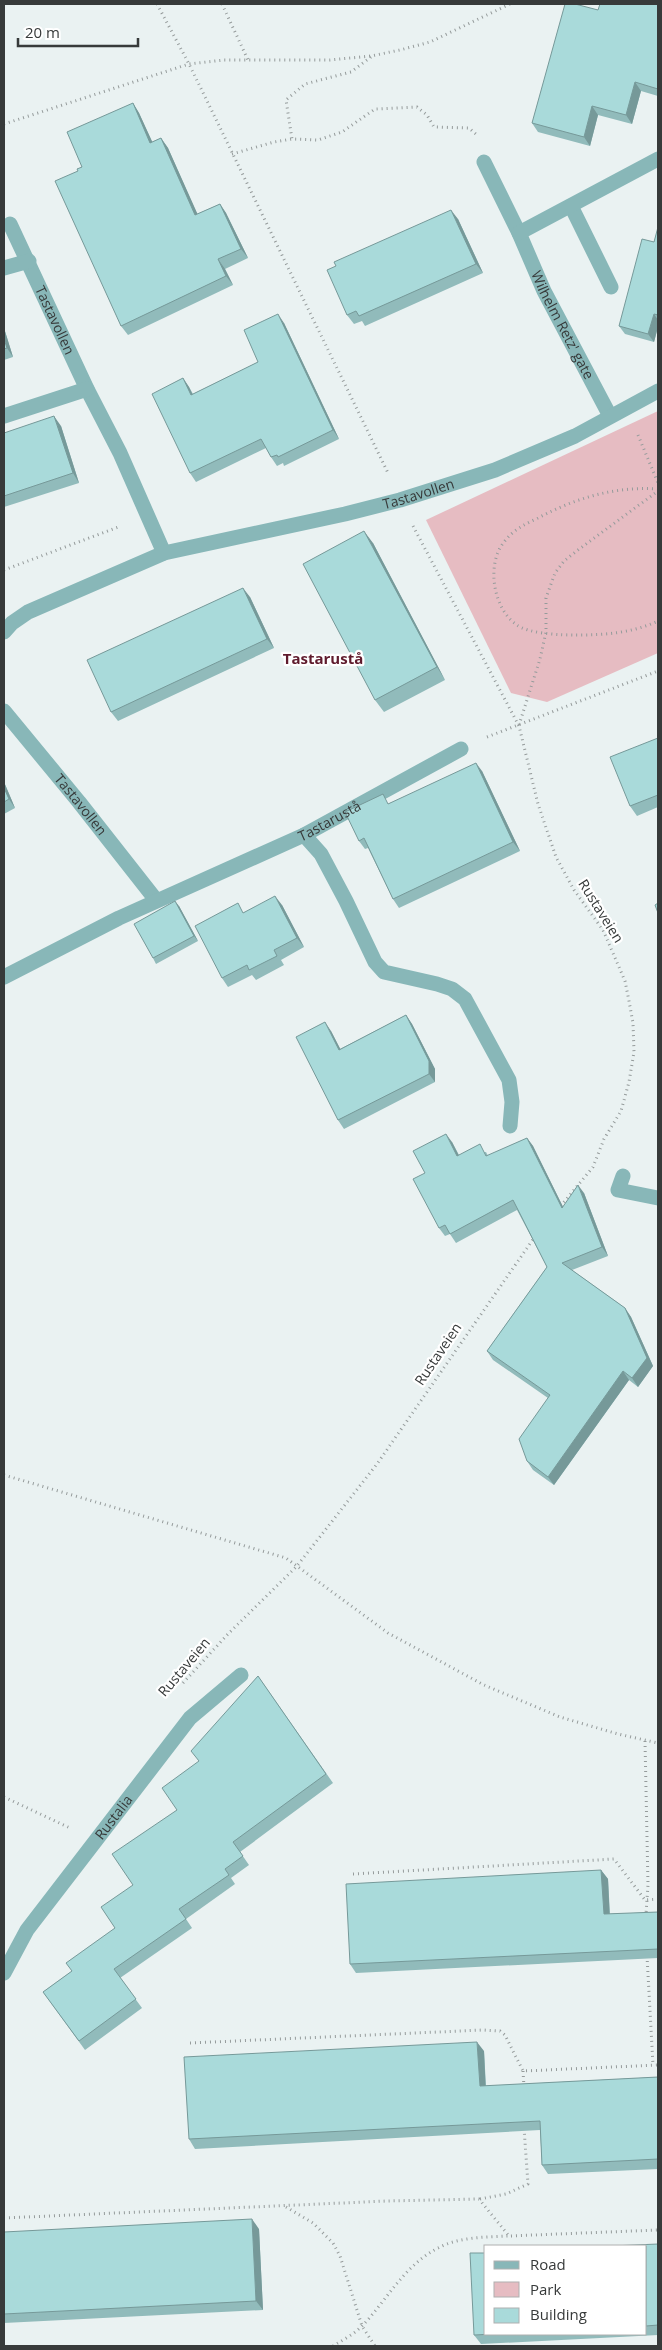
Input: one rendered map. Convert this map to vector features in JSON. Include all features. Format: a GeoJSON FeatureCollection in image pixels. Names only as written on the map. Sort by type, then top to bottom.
{"type":"FeatureCollection","features":[{"type":"Feature","properties":{"kind":"street"},"geometry":{"type":"LineString","coordinates":[[519,233],[658,159]]}},
{"type":"Feature","properties":{"kind":"street","name":"Wilhelm Retz' gate"},"geometry":{"type":"LineString","coordinates":[[484,162],[519,233],[544,291],[610,416]]}},
{"type":"Feature","properties":{"kind":"street"},"geometry":{"type":"LineString","coordinates":[[571,206],[611,287]]}},
{"type":"Feature","properties":{"kind":"street","name":"Tastavollen"},"geometry":{"type":"LineString","coordinates":[[10,224],[29,260],[87,389],[120,452],[164,553]]}},
{"type":"Feature","properties":{"kind":"street"},"geometry":{"type":"LineString","coordinates":[[4,268],[29,260]]}},
{"type":"Feature","properties":{"kind":"street"},"geometry":{"type":"LineString","coordinates":[[4,416],[87,389]]}},
{"type":"Feature","properties":{"kind":"street","name":"Tastavollen"},"geometry":{"type":"LineString","coordinates":[[4,632],[12,623],[28,612],[164,553],[345,514],[400,500],[495,470],[575,436],[658,392]]}},
{"type":"Feature","properties":{"kind":"street","name":"Tastavollen"},"geometry":{"type":"LineString","coordinates":[[4,711],[156,900]]}},
{"type":"Feature","properties":{"kind":"street","name":"Tastarustå"},"geometry":{"type":"LineString","coordinates":[[4,977],[156,900],[304,835],[461,749]]}},
{"type":"Feature","properties":{"kind":"street"},"geometry":{"type":"LineString","coordinates":[[304,835],[325,862],[375,962],[384,972],[452,989],[464,999],[509,1080],[512,1102],[510,1126]]}},
{"type":"Feature","properties":{"kind":"street"},"geometry":{"type":"LineString","coordinates":[[623,1176],[618,1190],[658,1198]]}},
{"type":"Feature","properties":{"kind":"street","name":"Rustalia"},"geometry":{"type":"LineString","coordinates":[[4,1973],[27,1930],[190,1718],[241,1675]]}},
{"type":"Feature","properties":{"kind":"path","name":"Rustaveien"},"geometry":{"type":"LineString","coordinates":[[157,4],[189,64],[400,500],[519,726],[538,804],[556,857],[574,890],[604,930],[625,981],[633,1023],[632,1067],[621,1111],[604,1140],[593,1167],[557,1210]]}},
{"type":"Feature","properties":{"kind":"path"},"geometry":{"type":"LineString","coordinates":[[222,4],[248,60]]}},
{"type":"Feature","properties":{"kind":"path"},"geometry":{"type":"LineString","coordinates":[[4,124],[189,64],[248,60],[330,60],[371,56],[430,42],[510,4]]}},
{"type":"Feature","properties":{"kind":"path"},"geometry":{"type":"LineString","coordinates":[[292,139],[286,100],[305,84],[351,72],[371,56]]}},
{"type":"Feature","properties":{"kind":"path"},"geometry":{"type":"LineString","coordinates":[[232,154],[292,139],[318,140],[342,132],[375,109],[417,107],[427,115],[434,127],[469,128],[475,133],[484,162]]}},
{"type":"Feature","properties":{"kind":"path"},"geometry":{"type":"LineString","coordinates":[[625,410],[658,483]]}},
{"type":"Feature","properties":{"kind":"path"},"geometry":{"type":"LineString","coordinates":[[658,490],[620,490],[575,500],[513,531],[502,543],[494,566],[493,579],[497,596],[516,624],[546,632],[563,634],[612,633],[640,629],[658,621]]}},
{"type":"Feature","properties":{"kind":"path"},"geometry":{"type":"LineString","coordinates":[[519,726],[546,632],[546,598],[555,573],[578,550],[658,490]]}},
{"type":"Feature","properties":{"kind":"path"},"geometry":{"type":"LineString","coordinates":[[4,570],[148,517]]}},
{"type":"Feature","properties":{"kind":"path"},"geometry":{"type":"LineString","coordinates":[[461,749],[491,734],[519,726],[658,671]]}},
{"type":"Feature","properties":{"kind":"path","name":"Rustaveien"},"geometry":{"type":"LineString","coordinates":[[180,1687],[228,1634],[297,1566],[377,1464],[473,1323],[540,1231]]}},
{"type":"Feature","properties":{"kind":"path"},"geometry":{"type":"LineString","coordinates":[[4,1475],[286,1558],[388,1633],[484,1685],[560,1717],[658,1743]]}},
{"type":"Feature","properties":{"kind":"path"},"geometry":{"type":"LineString","coordinates":[[645,1741],[648,1886],[645,1900],[646,1919]]}},
{"type":"Feature","properties":{"kind":"path"},"geometry":{"type":"LineString","coordinates":[[4,1797],[73,1830]]}},
{"type":"Feature","properties":{"kind":"path"},"geometry":{"type":"LineString","coordinates":[[353,1874],[614,1859],[645,1900]]}},
{"type":"Feature","properties":{"kind":"path"},"geometry":{"type":"LineString","coordinates":[[645,1900],[658,1899]]}},
{"type":"Feature","properties":{"kind":"path"},"geometry":{"type":"LineString","coordinates":[[647,1947],[653,2065]]}},
{"type":"Feature","properties":{"kind":"path"},"geometry":{"type":"LineString","coordinates":[[190,2043],[482,2030],[500,2031],[510,2042],[523,2071],[524,2094]]}},
{"type":"Feature","properties":{"kind":"path"},"geometry":{"type":"LineString","coordinates":[[523,2071],[658,2064]]}},
{"type":"Feature","properties":{"kind":"path"},"geometry":{"type":"LineString","coordinates":[[4,2218],[479,2199],[506,2194],[528,2184],[524,2121]]}},
{"type":"Feature","properties":{"kind":"path"},"geometry":{"type":"LineString","coordinates":[[479,2199],[509,2236]]}},
{"type":"Feature","properties":{"kind":"path"},"geometry":{"type":"LineString","coordinates":[[286,2206],[313,2222],[333,2243],[340,2256],[362,2326],[375,2346]]}},
{"type":"Feature","properties":{"kind":"path"},"geometry":{"type":"LineString","coordinates":[[333,2346],[362,2326],[402,2276],[439,2247],[459,2241],[509,2236],[658,2230]]}},
{"type":"Feature","properties":{"kind":"green space"},"geometry":{"type":"Polygon","coordinates":[[[658,411],[658,653],[547,702],[511,693],[426,520],[658,411]]]}},
{"type":"Feature","properties":{"kind":"building"},"geometry":{"type":"Polygon","coordinates":[[[565,4],[575,4],[598,10],[600,4],[658,4],[658,89],[635,82],[626,115],[592,106],[584,137],[532,123],[565,4]]]}},
{"type":"Feature","properties":{"kind":"building"},"geometry":{"type":"Polygon","coordinates":[[[133,103],[150,143],[161,138],[195,215],[220,204],[241,249],[218,259],[226,276],[121,326],[55,181],[78,171],[77,169],[82,167],[67,132],[133,103]]]}},
{"type":"Feature","properties":{"kind":"building"},"geometry":{"type":"Polygon","coordinates":[[[451,210],[476,264],[359,316],[356,311],[347,315],[327,270],[336,266],[334,262],[451,210]]]}},
{"type":"Feature","properties":{"kind":"building"},"geometry":{"type":"Polygon","coordinates":[[[658,227],[658,315],[654,314],[648,334],[619,326],[642,239],[654,242],[658,227]]]}},
{"type":"Feature","properties":{"kind":"building"},"geometry":{"type":"Polygon","coordinates":[[[278,314],[333,430],[278,457],[277,455],[271,457],[261,439],[190,473],[152,394],[183,378],[191,395],[258,362],[244,330],[278,314]]]}},
{"type":"Feature","properties":{"kind":"building"},"geometry":{"type":"Polygon","coordinates":[[[54,416],[73,473],[4,496],[4,433],[54,416]]]}},
{"type":"Feature","properties":{"kind":"building"},"geometry":{"type":"Polygon","coordinates":[[[364,531],[437,667],[375,700],[303,564],[364,531]]]}},
{"type":"Feature","properties":{"kind":"building"},"geometry":{"type":"Polygon","coordinates":[[[243,588],[267,639],[111,712],[87,660],[243,588]]]}},
{"type":"Feature","properties":{"kind":"building"},"geometry":{"type":"Polygon","coordinates":[[[658,738],[658,795],[630,806],[610,757],[658,738]]]}},
{"type":"Feature","properties":{"kind":"building"},"geometry":{"type":"Polygon","coordinates":[[[476,763],[513,842],[393,899],[364,838],[359,841],[345,812],[383,794],[388,804],[476,763]]]}},
{"type":"Feature","properties":{"kind":"building"},"geometry":{"type":"Polygon","coordinates":[[[4,788],[9,799],[4,802],[4,788]]]}},
{"type":"Feature","properties":{"kind":"building"},"geometry":{"type":"Polygon","coordinates":[[[275,896],[297,938],[274,950],[277,956],[249,970],[247,965],[222,978],[195,926],[238,903],[243,913],[275,896]]]}},
{"type":"Feature","properties":{"kind":"building"},"geometry":{"type":"Polygon","coordinates":[[[175,901],[194,936],[153,958],[134,924],[175,901]]]}},
{"type":"Feature","properties":{"kind":"building"},"geometry":{"type":"Polygon","coordinates":[[[406,1015],[429,1061],[429,1074],[338,1120],[296,1037],[325,1022],[339,1050],[406,1015]]]}},
{"type":"Feature","properties":{"kind":"building"},"geometry":{"type":"Polygon","coordinates":[[[446,1134],[457,1156],[480,1144],[486,1156],[527,1138],[562,1208],[578,1185],[602,1247],[562,1263],[625,1308],[647,1358],[632,1378],[623,1371],[548,1477],[527,1461],[519,1439],[550,1395],[487,1351],[547,1267],[513,1200],[450,1234],[445,1225],[439,1228],[413,1179],[425,1173],[413,1151],[446,1134]]]}},
{"type":"Feature","properties":{"kind":"building"},"geometry":{"type":"Polygon","coordinates":[[[258,1676],[326,1774],[233,1842],[243,1856],[225,1869],[229,1875],[179,1909],[186,1919],[114,1969],[136,1999],[79,2041],[43,1992],[72,1971],[66,1963],[115,1928],[101,1907],[133,1885],[112,1854],[177,1810],[162,1788],[199,1761],[191,1751],[258,1676]]]}},
{"type":"Feature","properties":{"kind":"building"},"geometry":{"type":"Polygon","coordinates":[[[601,1870],[604,1914],[658,1912],[658,1949],[350,1964],[346,1884],[601,1870]]]}},
{"type":"Feature","properties":{"kind":"building"},"geometry":{"type":"Polygon","coordinates":[[[477,2042],[480,2086],[658,2077],[658,2159],[542,2165],[540,2121],[189,2139],[184,2057],[477,2042]]]}},
{"type":"Feature","properties":{"kind":"building"},"geometry":{"type":"Polygon","coordinates":[[[252,2219],[256,2301],[4,2314],[4,2232],[252,2219]]]}},
{"type":"Feature","properties":{"kind":"building"},"geometry":{"type":"Polygon","coordinates":[[[658,2244],[658,2325],[647,2326],[647,2245],[634,2245],[658,2244]]]}},
{"type":"Feature","properties":{"kind":"building"},"geometry":{"type":"Polygon","coordinates":[[[470,2253],[484,2253],[484,2334],[474,2335],[470,2253]]]}},
{"type":"Feature","properties":{"kind":"district","name":"Tastarustå"},"geometry":{"type":"Point","coordinates":[323,659]}}]}
